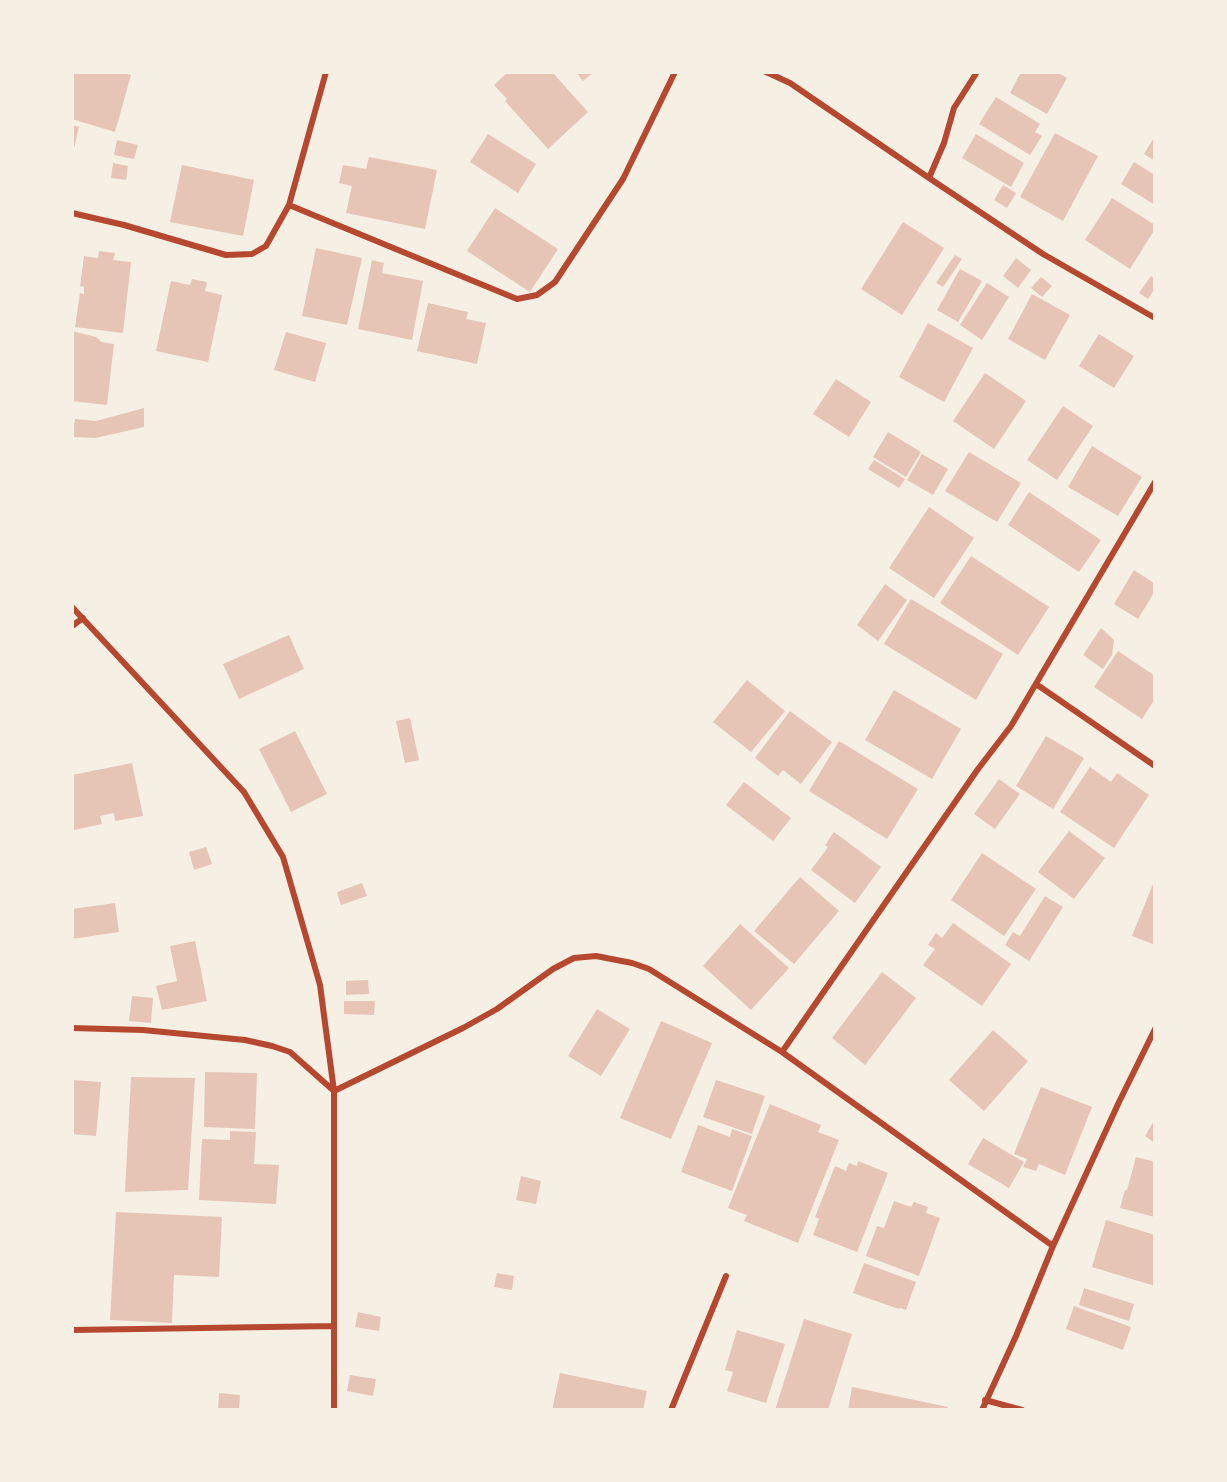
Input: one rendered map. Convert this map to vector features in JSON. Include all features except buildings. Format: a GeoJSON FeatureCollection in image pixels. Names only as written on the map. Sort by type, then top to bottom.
{"type":"FeatureCollection","features":[{"type":"Feature","properties":{"kind":"street"},"geometry":{"type":"LineString","coordinates":[[72,213],[123,225],[226,255],[252,254],[266,246],[289,205],[326,72]]}},
{"type":"Feature","properties":{"kind":"street"},"geometry":{"type":"LineString","coordinates":[[289,205],[517,299],[537,294],[555,282],[623,179],[675,72]]}},
{"type":"Feature","properties":{"kind":"street"},"geometry":{"type":"LineString","coordinates":[[766,72],[790,83],[1043,254],[1155,318]]}},
{"type":"Feature","properties":{"kind":"street"},"geometry":{"type":"LineString","coordinates":[[929,178],[944,143],[954,108],[977,72]]}},
{"type":"Feature","properties":{"kind":"street"},"geometry":{"type":"LineString","coordinates":[[782,1052],[1011,726],[1155,482]]}},
{"type":"Feature","properties":{"kind":"street"},"geometry":{"type":"LineString","coordinates":[[72,607],[244,792],[283,857],[320,985],[334,1090],[334,1410]]}},
{"type":"Feature","properties":{"kind":"street"},"geometry":{"type":"LineString","coordinates":[[72,626],[84,618]]}},
{"type":"Feature","properties":{"kind":"street"},"geometry":{"type":"LineString","coordinates":[[1036,684],[1155,766]]}},
{"type":"Feature","properties":{"kind":"street"},"geometry":{"type":"LineString","coordinates":[[334,1090],[463,1028],[497,1009],[553,969],[574,958],[596,956],[632,963],[649,969],[782,1052],[1053,1246]]}},
{"type":"Feature","properties":{"kind":"street"},"geometry":{"type":"LineString","coordinates":[[72,1028],[143,1030],[245,1040],[272,1046],[290,1052],[334,1090]]}},
{"type":"Feature","properties":{"kind":"street"},"geometry":{"type":"LineString","coordinates":[[982,1410],[1016,1336],[1053,1246],[1155,1029]]}},
{"type":"Feature","properties":{"kind":"street"},"geometry":{"type":"LineString","coordinates":[[671,1410],[726,1276]]}},
{"type":"Feature","properties":{"kind":"street"},"geometry":{"type":"LineString","coordinates":[[72,1330],[334,1326]]}},
{"type":"Feature","properties":{"kind":"street"},"geometry":{"type":"LineString","coordinates":[[986,1400],[1022,1410]]}}]}
